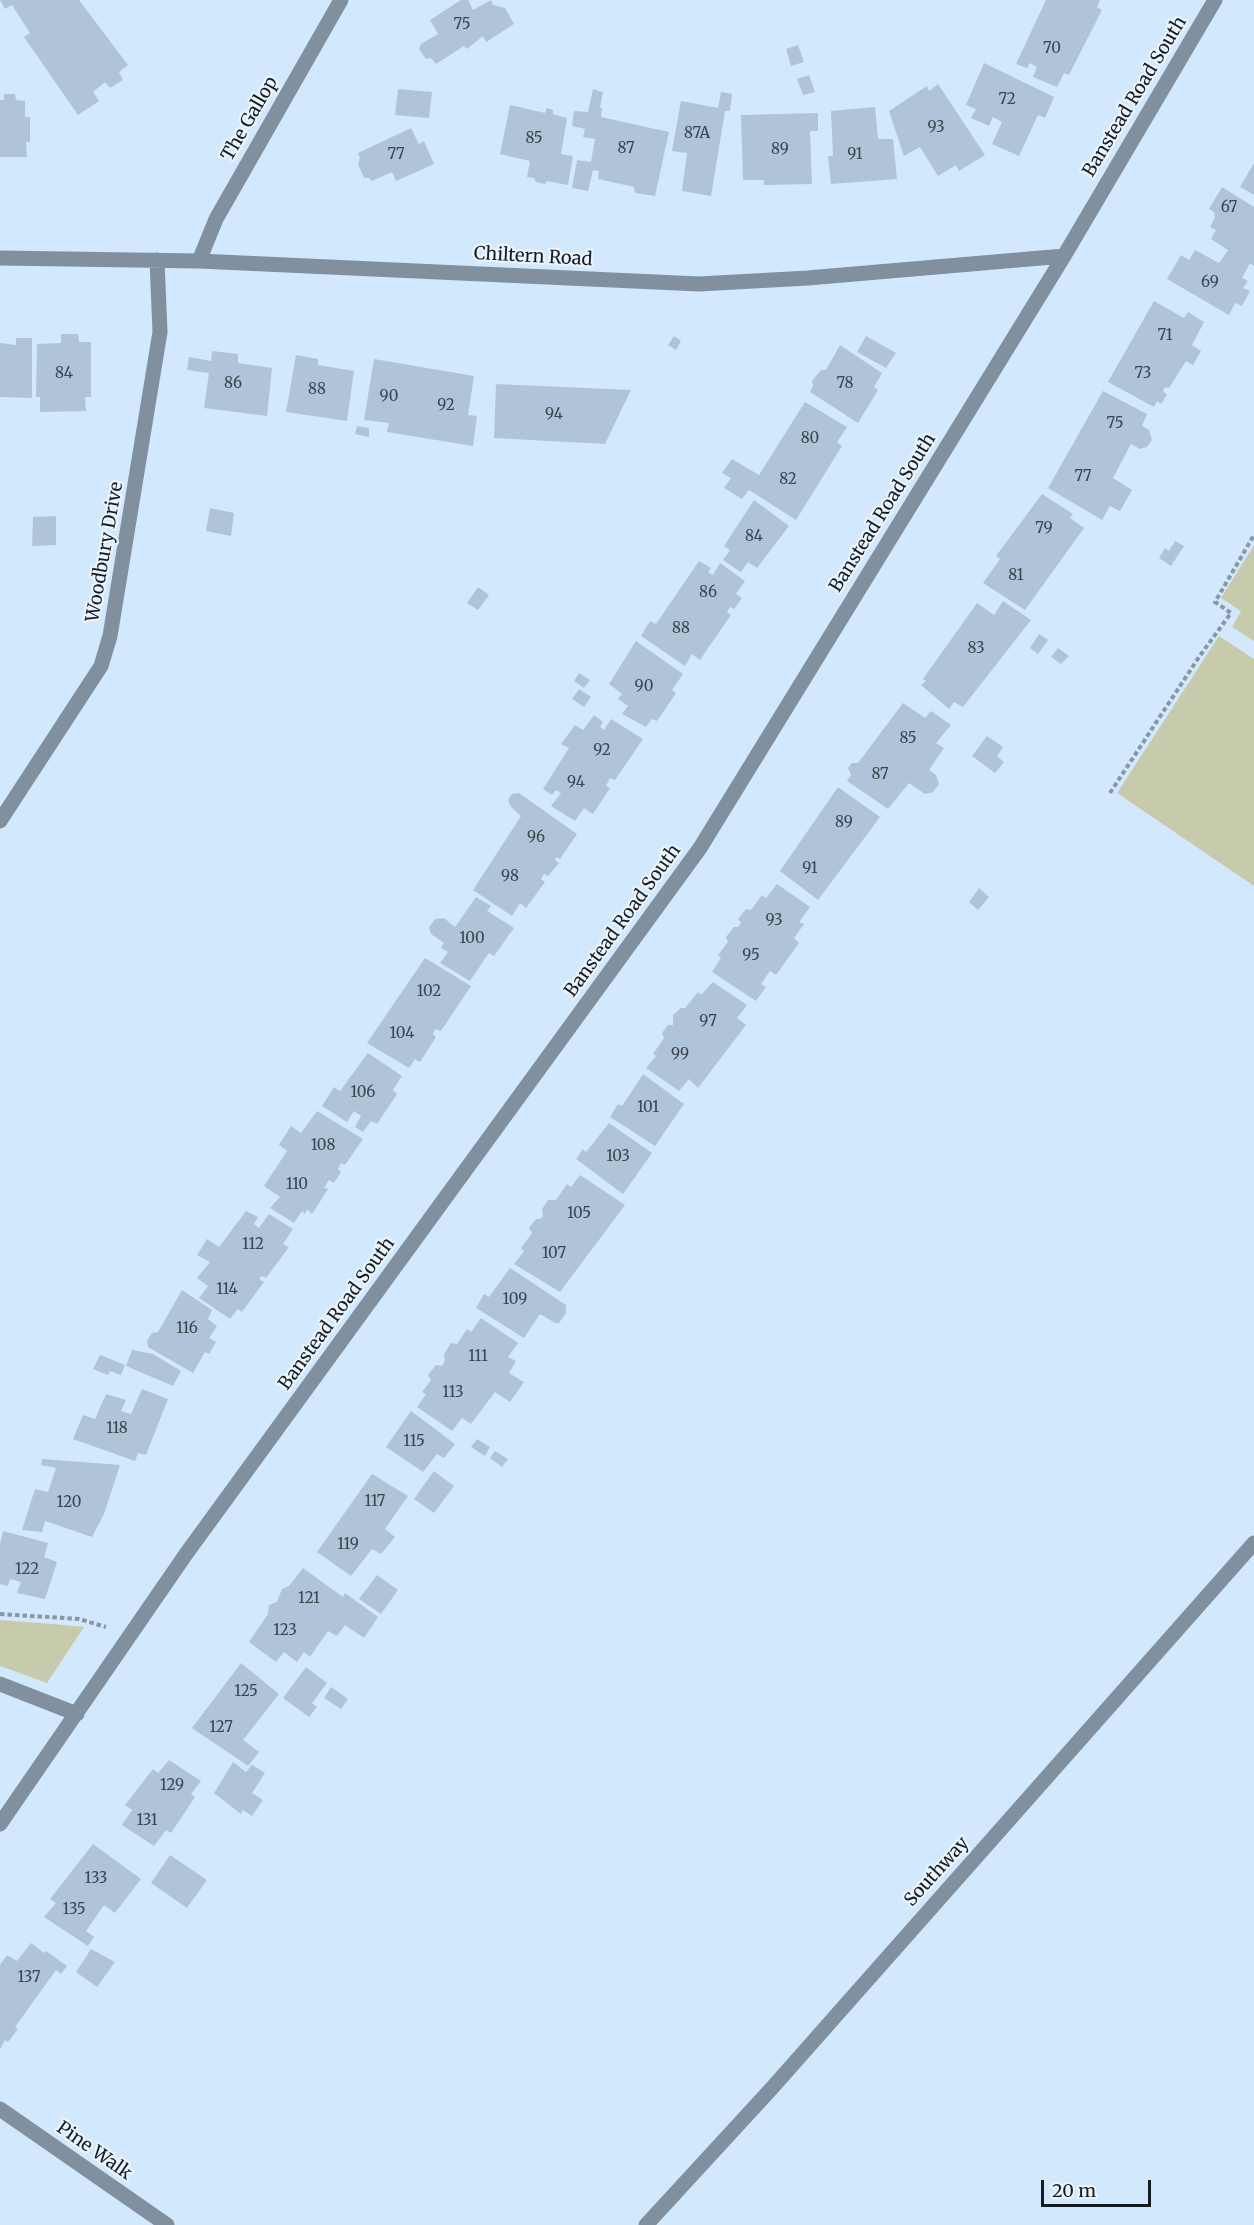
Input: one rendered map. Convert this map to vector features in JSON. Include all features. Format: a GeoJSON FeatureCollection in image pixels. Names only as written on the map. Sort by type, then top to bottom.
{"type":"FeatureCollection","features":[{"type":"Feature","properties":{"kind":"street","name":"The Gallop"},"geometry":{"type":"LineString","coordinates":[[199,261],[216,219],[341,0]]}},
{"type":"Feature","properties":{"kind":"street","name":"Banstead Road South"},"geometry":{"type":"LineString","coordinates":[[0,1824],[193,1545],[700,848],[1064,256],[1215,0]]}},
{"type":"Feature","properties":{"kind":"street","name":"Chiltern Road"},"geometry":{"type":"LineString","coordinates":[[0,258],[199,261],[699,284],[808,278],[1064,256]]}},
{"type":"Feature","properties":{"kind":"street","name":"Woodbury Drive"},"geometry":{"type":"LineString","coordinates":[[0,821],[101,666],[110,636],[160,332],[157,260]]}},
{"type":"Feature","properties":{"kind":"street","name":"Southway"},"geometry":{"type":"LineString","coordinates":[[646,2225],[772,2088],[1254,1543]]}},
{"type":"Feature","properties":{"kind":"street"},"geometry":{"type":"LineString","coordinates":[[0,1684],[76,1714]]}},
{"type":"Feature","properties":{"kind":"street","name":"Pine Walk"},"geometry":{"type":"LineString","coordinates":[[0,2109],[166,2225]]}},
{"type":"Feature","properties":{"kind":"path"},"geometry":{"type":"LineString","coordinates":[[1110,794],[1199,657],[1231,613],[1215,602],[1254,535]]}},
{"type":"Feature","properties":{"kind":"path"},"geometry":{"type":"LineString","coordinates":[[0,1614],[79,1619],[132,1633]]}},
{"type":"Feature","properties":{"kind":"green space"},"geometry":{"type":"Polygon","coordinates":[[[1254,545],[1254,641],[1232,627],[1241,611],[1221,598],[1254,545]]]}},
{"type":"Feature","properties":{"kind":"green space"},"geometry":{"type":"Polygon","coordinates":[[[1219,636],[1254,659],[1254,886],[1117,793],[1219,636]]]}},
{"type":"Feature","properties":{"kind":"green space"},"geometry":{"type":"Polygon","coordinates":[[[0,1620],[84,1627],[47,1683],[0,1666],[0,1620]]]}},
{"type":"Feature","properties":{"kind":"building"},"geometry":{"type":"Polygon","coordinates":[[[0,0],[79,0],[128,65],[119,72],[123,80],[110,88],[105,82],[93,92],[99,101],[78,115],[24,37],[30,33],[12,5],[5,9],[0,0]]]}},
{"type":"Feature","properties":{"kind":"building"},"geometry":{"type":"Polygon","coordinates":[[[461,0],[468,0],[473,10],[491,0],[493,5],[505,8],[514,24],[486,42],[483,36],[467,49],[464,46],[436,64],[431,58],[426,59],[419,49],[421,44],[438,34],[430,20],[461,0]]]}},
{"type":"Feature","properties":{"kind":"building"},"geometry":{"type":"Polygon","coordinates":[[[1046,0],[1100,0],[1097,7],[1102,10],[1069,75],[1064,73],[1057,87],[1033,77],[1037,67],[1030,63],[1027,68],[1016,64],[1046,0]]]}},
{"type":"Feature","properties":{"kind":"building"},"geometry":{"type":"Polygon","coordinates":[[[798,45],[804,62],[791,66],[786,49],[798,45]]]}},
{"type":"Feature","properties":{"kind":"building"},"geometry":{"type":"Polygon","coordinates":[[[984,63],[1054,97],[1045,118],[1038,115],[1019,156],[992,144],[1002,122],[993,117],[989,126],[971,118],[976,109],[966,105],[984,63]]]}},
{"type":"Feature","properties":{"kind":"building"},"geometry":{"type":"Polygon","coordinates":[[[809,75],[815,92],[803,95],[797,79],[809,75]]]}},
{"type":"Feature","properties":{"kind":"building"},"geometry":{"type":"Polygon","coordinates":[[[938,84],[985,155],[959,171],[956,165],[938,176],[920,147],[904,156],[889,111],[927,86],[929,91],[938,84]]]}},
{"type":"Feature","properties":{"kind":"building"},"geometry":{"type":"Polygon","coordinates":[[[398,89],[432,92],[429,118],[395,115],[398,89]]]}},
{"type":"Feature","properties":{"kind":"building"},"geometry":{"type":"Polygon","coordinates":[[[593,89],[603,92],[601,117],[669,132],[655,196],[635,193],[634,187],[598,179],[599,171],[593,170],[588,191],[572,188],[577,160],[591,162],[595,139],[583,137],[585,129],[572,126],[574,111],[588,112],[593,89]]]}},
{"type":"Feature","properties":{"kind":"building"},"geometry":{"type":"Polygon","coordinates":[[[721,92],[732,94],[730,111],[725,111],[711,196],[682,191],[687,153],[672,151],[681,101],[718,108],[721,92]]]}},
{"type":"Feature","properties":{"kind":"building"},"geometry":{"type":"Polygon","coordinates":[[[4,94],[15,94],[16,100],[25,101],[25,117],[30,117],[30,142],[26,142],[27,157],[0,157],[0,100],[4,100],[4,94]]]}},
{"type":"Feature","properties":{"kind":"building"},"geometry":{"type":"Polygon","coordinates":[[[510,105],[545,113],[547,108],[553,110],[553,114],[567,118],[561,154],[573,156],[568,185],[547,181],[545,184],[536,182],[534,178],[527,177],[530,161],[500,154],[510,105]]]}},
{"type":"Feature","properties":{"kind":"building"},"geometry":{"type":"Polygon","coordinates":[[[875,107],[878,139],[893,139],[897,179],[831,184],[828,156],[833,156],[831,111],[875,107]]]}},
{"type":"Feature","properties":{"kind":"building"},"geometry":{"type":"Polygon","coordinates":[[[818,113],[818,131],[810,131],[812,184],[764,185],[764,180],[743,180],[741,115],[818,113]]]}},
{"type":"Feature","properties":{"kind":"building"},"geometry":{"type":"Polygon","coordinates":[[[411,128],[419,144],[424,141],[434,164],[396,181],[392,172],[372,181],[364,178],[358,164],[360,158],[358,153],[411,128]]]}},
{"type":"Feature","properties":{"kind":"building"},"geometry":{"type":"Polygon","coordinates":[[[1254,163],[1254,195],[1240,187],[1254,163]]]}},
{"type":"Feature","properties":{"kind":"building"},"geometry":{"type":"Polygon","coordinates":[[[1222,187],[1254,207],[1254,266],[1250,263],[1242,278],[1248,281],[1243,288],[1250,291],[1242,306],[1235,303],[1229,315],[1167,279],[1181,255],[1189,260],[1195,250],[1219,263],[1228,250],[1211,239],[1216,230],[1210,227],[1215,217],[1214,212],[1209,209],[1222,187]]]}},
{"type":"Feature","properties":{"kind":"building"},"geometry":{"type":"Polygon","coordinates":[[[1154,301],[1184,318],[1188,312],[1204,322],[1192,345],[1201,351],[1193,365],[1186,361],[1169,388],[1165,387],[1163,391],[1167,395],[1161,404],[1157,401],[1154,407],[1108,382],[1154,301]]]}},
{"type":"Feature","properties":{"kind":"building"},"geometry":{"type":"Polygon","coordinates":[[[61,334],[78,334],[79,342],[91,342],[91,397],[85,397],[86,411],[40,412],[40,397],[36,397],[37,344],[61,343],[61,334]]]}},
{"type":"Feature","properties":{"kind":"building"},"geometry":{"type":"Polygon","coordinates":[[[674,336],[681,341],[676,350],[668,345],[674,336]]]}},
{"type":"Feature","properties":{"kind":"building"},"geometry":{"type":"Polygon","coordinates":[[[866,336],[896,353],[886,368],[857,352],[866,336]]]}},
{"type":"Feature","properties":{"kind":"building"},"geometry":{"type":"Polygon","coordinates":[[[16,338],[32,338],[32,398],[0,397],[0,343],[16,345],[16,338]]]}},
{"type":"Feature","properties":{"kind":"building"},"geometry":{"type":"Polygon","coordinates":[[[840,345],[882,373],[874,387],[878,390],[858,423],[810,392],[813,386],[812,381],[821,370],[826,370],[840,345]]]}},
{"type":"Feature","properties":{"kind":"building"},"geometry":{"type":"Polygon","coordinates":[[[212,351],[238,354],[238,363],[272,368],[267,416],[204,408],[209,373],[187,370],[189,357],[211,361],[212,351]]]}},
{"type":"Feature","properties":{"kind":"building"},"geometry":{"type":"Polygon","coordinates":[[[296,355],[318,359],[318,365],[354,371],[347,421],[286,412],[296,355]]]}},
{"type":"Feature","properties":{"kind":"building"},"geometry":{"type":"Polygon","coordinates":[[[374,359],[474,376],[468,415],[477,416],[473,446],[387,432],[389,423],[364,420],[374,359]]]}},
{"type":"Feature","properties":{"kind":"building"},"geometry":{"type":"Polygon","coordinates":[[[496,384],[631,390],[605,444],[494,438],[496,384]]]}},
{"type":"Feature","properties":{"kind":"building"},"geometry":{"type":"Polygon","coordinates":[[[1103,391],[1147,414],[1142,426],[1149,430],[1152,440],[1147,447],[1140,449],[1131,444],[1113,478],[1132,490],[1120,511],[1110,506],[1102,520],[1048,488],[1103,391]]]}},
{"type":"Feature","properties":{"kind":"building"},"geometry":{"type":"Polygon","coordinates":[[[805,402],[847,427],[837,442],[842,446],[796,520],[749,490],[742,499],[724,488],[731,478],[722,473],[732,459],[759,475],[805,402]]]}},
{"type":"Feature","properties":{"kind":"building"},"geometry":{"type":"Polygon","coordinates":[[[357,426],[369,428],[369,437],[355,434],[357,426]]]}},
{"type":"Feature","properties":{"kind":"building"},"geometry":{"type":"Polygon","coordinates":[[[1042,494],[1073,514],[1070,518],[1084,528],[1025,610],[983,583],[1000,559],[996,556],[1042,494]]]}},
{"type":"Feature","properties":{"kind":"building"},"geometry":{"type":"Polygon","coordinates":[[[754,500],[789,526],[757,568],[748,562],[741,572],[723,560],[730,550],[724,546],[754,500]]]}},
{"type":"Feature","properties":{"kind":"building"},"geometry":{"type":"Polygon","coordinates":[[[210,508],[234,513],[231,536],[206,531],[210,508]]]}},
{"type":"Feature","properties":{"kind":"building"},"geometry":{"type":"Polygon","coordinates":[[[56,516],[56,545],[32,546],[33,517],[56,516]]]}},
{"type":"Feature","properties":{"kind":"building"},"geometry":{"type":"Polygon","coordinates":[[[1175,541],[1184,546],[1171,566],[1159,558],[1165,548],[1169,551],[1175,541]]]}},
{"type":"Feature","properties":{"kind":"building"},"geometry":{"type":"Polygon","coordinates":[[[699,561],[711,568],[708,572],[713,575],[720,563],[745,581],[736,594],[742,598],[734,609],[730,607],[727,612],[731,615],[700,660],[692,654],[685,666],[641,636],[650,621],[656,624],[699,561]]]}},
{"type":"Feature","properties":{"kind":"building"},"geometry":{"type":"Polygon","coordinates":[[[478,587],[489,595],[478,610],[467,603],[478,587]]]}},
{"type":"Feature","properties":{"kind":"building"},"geometry":{"type":"Polygon","coordinates":[[[1003,601],[1031,620],[963,707],[954,702],[949,709],[921,685],[926,681],[923,679],[977,603],[994,615],[1003,601]]]}},
{"type":"Feature","properties":{"kind":"building"},"geometry":{"type":"Polygon","coordinates":[[[1039,634],[1048,640],[1038,654],[1030,648],[1039,634]]]}},
{"type":"Feature","properties":{"kind":"building"},"geometry":{"type":"Polygon","coordinates":[[[636,641],[683,674],[672,690],[676,693],[657,721],[652,719],[646,727],[622,714],[628,706],[618,699],[622,694],[609,684],[636,641]]]}},
{"type":"Feature","properties":{"kind":"building"},"geometry":{"type":"Polygon","coordinates":[[[1058,648],[1069,656],[1061,664],[1051,657],[1058,648]]]}},
{"type":"Feature","properties":{"kind":"building"},"geometry":{"type":"Polygon","coordinates":[[[579,673],[590,680],[584,688],[574,681],[579,673]]]}},
{"type":"Feature","properties":{"kind":"building"},"geometry":{"type":"Polygon","coordinates":[[[579,689],[591,697],[584,707],[572,699],[579,689]]]}},
{"type":"Feature","properties":{"kind":"building"},"geometry":{"type":"Polygon","coordinates":[[[903,703],[925,718],[931,711],[951,725],[936,743],[944,748],[929,770],[936,775],[939,784],[933,792],[925,794],[909,783],[888,809],[847,781],[851,775],[848,768],[852,763],[858,763],[903,703]]]}},
{"type":"Feature","properties":{"kind":"building"},"geometry":{"type":"Polygon","coordinates":[[[594,715],[603,722],[600,727],[604,730],[611,719],[643,739],[615,780],[610,778],[606,786],[610,788],[593,814],[584,808],[575,821],[551,806],[561,793],[556,790],[552,795],[543,789],[569,748],[561,744],[575,725],[583,730],[594,715]]]}},
{"type":"Feature","properties":{"kind":"building"},"geometry":{"type":"Polygon","coordinates":[[[987,736],[1003,747],[997,756],[1004,762],[995,773],[972,756],[987,736]]]}},
{"type":"Feature","properties":{"kind":"building"},"geometry":{"type":"Polygon","coordinates":[[[838,787],[880,817],[818,900],[780,871],[838,787]]]}},
{"type":"Feature","properties":{"kind":"building"},"geometry":{"type":"Polygon","coordinates":[[[519,793],[577,834],[560,859],[556,857],[555,860],[559,863],[548,876],[544,874],[541,879],[545,882],[526,908],[520,903],[512,916],[473,890],[521,816],[511,807],[508,800],[512,794],[519,793]]]}},
{"type":"Feature","properties":{"kind":"building"},"geometry":{"type":"Polygon","coordinates":[[[777,884],[810,907],[799,922],[804,924],[794,938],[799,943],[776,975],[770,971],[761,984],[766,987],[756,1001],[712,972],[721,958],[718,955],[728,942],[726,937],[734,927],[738,927],[741,923],[738,919],[746,909],[751,910],[762,895],[766,898],[777,884]]]}},
{"type":"Feature","properties":{"kind":"building"},"geometry":{"type":"Polygon","coordinates":[[[979,888],[989,897],[978,910],[969,902],[979,888]]]}},
{"type":"Feature","properties":{"kind":"building"},"geometry":{"type":"Polygon","coordinates":[[[476,897],[491,906],[487,911],[514,928],[494,956],[489,953],[470,981],[440,963],[448,952],[441,948],[444,943],[431,934],[429,927],[435,919],[444,918],[455,927],[476,897]]]}},
{"type":"Feature","properties":{"kind":"building"},"geometry":{"type":"Polygon","coordinates":[[[425,958],[471,986],[441,1031],[435,1029],[433,1034],[436,1037],[420,1062],[415,1059],[409,1068],[367,1043],[425,958]]]}},
{"type":"Feature","properties":{"kind":"building"},"geometry":{"type":"Polygon","coordinates":[[[713,982],[747,1005],[737,1018],[746,1025],[698,1088],[689,1079],[679,1091],[646,1068],[656,1056],[653,1054],[664,1038],[662,1033],[668,1025],[673,1025],[673,1015],[681,1008],[685,1008],[698,992],[701,995],[713,982]]]}},
{"type":"Feature","properties":{"kind":"building"},"geometry":{"type":"Polygon","coordinates":[[[368,1053],[402,1076],[393,1090],[397,1094],[377,1124],[371,1121],[363,1132],[355,1127],[361,1116],[354,1111],[347,1122],[322,1106],[334,1087],[340,1091],[368,1053]]]}},
{"type":"Feature","properties":{"kind":"building"},"geometry":{"type":"Polygon","coordinates":[[[643,1074],[684,1104],[655,1146],[610,1117],[618,1104],[622,1106],[643,1074]]]}},
{"type":"Feature","properties":{"kind":"building"},"geometry":{"type":"Polygon","coordinates":[[[317,1111],[363,1139],[345,1165],[341,1163],[338,1169],[341,1172],[334,1183],[329,1180],[324,1188],[328,1189],[312,1214],[307,1209],[305,1214],[302,1211],[294,1223],[270,1208],[280,1197],[264,1186],[287,1151],[279,1145],[291,1126],[301,1133],[317,1111]]]}},
{"type":"Feature","properties":{"kind":"building"},"geometry":{"type":"Polygon","coordinates":[[[609,1123],[652,1153],[623,1194],[576,1159],[583,1149],[586,1152],[609,1123]]]}},
{"type":"Feature","properties":{"kind":"building"},"geometry":{"type":"Polygon","coordinates":[[[580,1175],[625,1205],[560,1292],[514,1264],[524,1251],[521,1248],[532,1233],[529,1228],[536,1219],[543,1216],[542,1209],[548,1200],[556,1200],[567,1184],[571,1187],[580,1175]]]}},
{"type":"Feature","properties":{"kind":"building"},"geometry":{"type":"Polygon","coordinates":[[[246,1211],[258,1217],[254,1224],[259,1228],[269,1214],[293,1229],[283,1244],[289,1247],[266,1278],[262,1276],[259,1279],[264,1282],[242,1312],[238,1309],[230,1319],[199,1298],[208,1286],[197,1278],[210,1262],[197,1255],[207,1239],[219,1247],[246,1211]]]}},
{"type":"Feature","properties":{"kind":"building"},"geometry":{"type":"Polygon","coordinates":[[[510,1268],[566,1305],[566,1313],[559,1323],[540,1314],[524,1338],[476,1308],[484,1294],[489,1297],[510,1268]]]}},
{"type":"Feature","properties":{"kind":"building"},"geometry":{"type":"Polygon","coordinates":[[[182,1290],[212,1310],[208,1319],[217,1326],[209,1338],[216,1342],[209,1354],[205,1352],[193,1373],[148,1347],[147,1341],[152,1333],[158,1332],[182,1290]]]}},
{"type":"Feature","properties":{"kind":"building"},"geometry":{"type":"Polygon","coordinates":[[[481,1318],[518,1343],[508,1357],[516,1361],[509,1373],[524,1382],[510,1402],[495,1392],[471,1424],[462,1418],[452,1431],[417,1407],[426,1394],[422,1392],[431,1380],[428,1375],[436,1365],[442,1366],[445,1361],[444,1354],[451,1343],[457,1344],[467,1329],[471,1332],[481,1318]]]}},
{"type":"Feature","properties":{"kind":"building"},"geometry":{"type":"Polygon","coordinates":[[[132,1350],[153,1354],[181,1371],[173,1386],[126,1366],[132,1350]]]}},
{"type":"Feature","properties":{"kind":"building"},"geometry":{"type":"Polygon","coordinates":[[[100,1355],[125,1365],[121,1375],[110,1371],[108,1375],[93,1369],[100,1355]]]}},
{"type":"Feature","properties":{"kind":"building"},"geometry":{"type":"Polygon","coordinates":[[[142,1389],[168,1399],[146,1455],[138,1453],[135,1461],[73,1439],[83,1415],[95,1419],[106,1394],[126,1400],[121,1411],[131,1414],[142,1389]]]}},
{"type":"Feature","properties":{"kind":"building"},"geometry":{"type":"Polygon","coordinates":[[[411,1411],[455,1444],[444,1458],[437,1454],[423,1472],[386,1447],[411,1411]]]}},
{"type":"Feature","properties":{"kind":"building"},"geometry":{"type":"Polygon","coordinates":[[[477,1439],[490,1447],[485,1456],[471,1447],[477,1439]]]}},
{"type":"Feature","properties":{"kind":"building"},"geometry":{"type":"Polygon","coordinates":[[[495,1451],[508,1459],[502,1467],[490,1458],[495,1451]]]}},
{"type":"Feature","properties":{"kind":"building"},"geometry":{"type":"Polygon","coordinates":[[[42,1459],[120,1465],[104,1514],[92,1537],[45,1521],[42,1532],[22,1530],[35,1489],[48,1492],[56,1468],[41,1465],[42,1459]]]}},
{"type":"Feature","properties":{"kind":"building"},"geometry":{"type":"Polygon","coordinates":[[[434,1471],[454,1486],[434,1513],[414,1499],[434,1471]]]}},
{"type":"Feature","properties":{"kind":"building"},"geometry":{"type":"Polygon","coordinates":[[[372,1474],[408,1496],[385,1529],[395,1537],[381,1554],[372,1549],[351,1576],[317,1552],[372,1474]]]}},
{"type":"Feature","properties":{"kind":"building"},"geometry":{"type":"Polygon","coordinates":[[[3,1531],[48,1543],[44,1557],[57,1562],[45,1599],[17,1593],[21,1582],[10,1579],[8,1586],[0,1584],[0,1544],[3,1531]]]}},
{"type":"Feature","properties":{"kind":"building"},"geometry":{"type":"Polygon","coordinates":[[[303,1568],[343,1597],[345,1593],[378,1617],[364,1638],[345,1625],[337,1636],[328,1631],[310,1657],[304,1652],[297,1662],[284,1652],[276,1662],[249,1642],[268,1614],[269,1605],[277,1602],[282,1589],[289,1586],[303,1568]]]}},
{"type":"Feature","properties":{"kind":"building"},"geometry":{"type":"Polygon","coordinates":[[[377,1575],[398,1590],[381,1614],[359,1599],[377,1575]]]}},
{"type":"Feature","properties":{"kind":"building"},"geometry":{"type":"Polygon","coordinates":[[[241,1663],[279,1694],[243,1740],[259,1752],[248,1766],[192,1728],[241,1663]]]}},
{"type":"Feature","properties":{"kind":"building"},"geometry":{"type":"Polygon","coordinates":[[[306,1667],[327,1683],[312,1703],[317,1707],[309,1717],[283,1698],[306,1667]]]}},
{"type":"Feature","properties":{"kind":"building"},"geometry":{"type":"Polygon","coordinates":[[[331,1687],[348,1699],[341,1709],[324,1698],[331,1687]]]}},
{"type":"Feature","properties":{"kind":"building"},"geometry":{"type":"Polygon","coordinates":[[[169,1760],[201,1781],[191,1794],[195,1797],[171,1833],[166,1830],[154,1846],[122,1825],[132,1810],[125,1805],[153,1769],[158,1773],[169,1760]]]}},
{"type":"Feature","properties":{"kind":"building"},"geometry":{"type":"Polygon","coordinates":[[[233,1762],[246,1772],[252,1765],[265,1773],[252,1793],[263,1800],[252,1816],[243,1810],[241,1814],[214,1793],[233,1762]]]}},
{"type":"Feature","properties":{"kind":"building"},"geometry":{"type":"Polygon","coordinates":[[[93,1844],[141,1879],[115,1913],[104,1905],[86,1931],[94,1937],[88,1946],[44,1917],[56,1903],[50,1899],[93,1844]]]}},
{"type":"Feature","properties":{"kind":"building"},"geometry":{"type":"Polygon","coordinates":[[[170,1855],[207,1880],[187,1908],[151,1883],[170,1855]]]}},
{"type":"Feature","properties":{"kind":"building"},"geometry":{"type":"Polygon","coordinates":[[[31,1943],[67,1966],[61,1974],[56,1970],[15,2027],[18,2029],[8,2042],[5,2040],[0,2049],[0,1965],[7,1955],[17,1961],[31,1943]]]}},
{"type":"Feature","properties":{"kind":"building"},"geometry":{"type":"Polygon","coordinates":[[[91,1949],[115,1962],[97,1987],[76,1972],[91,1949]]]}}]}
